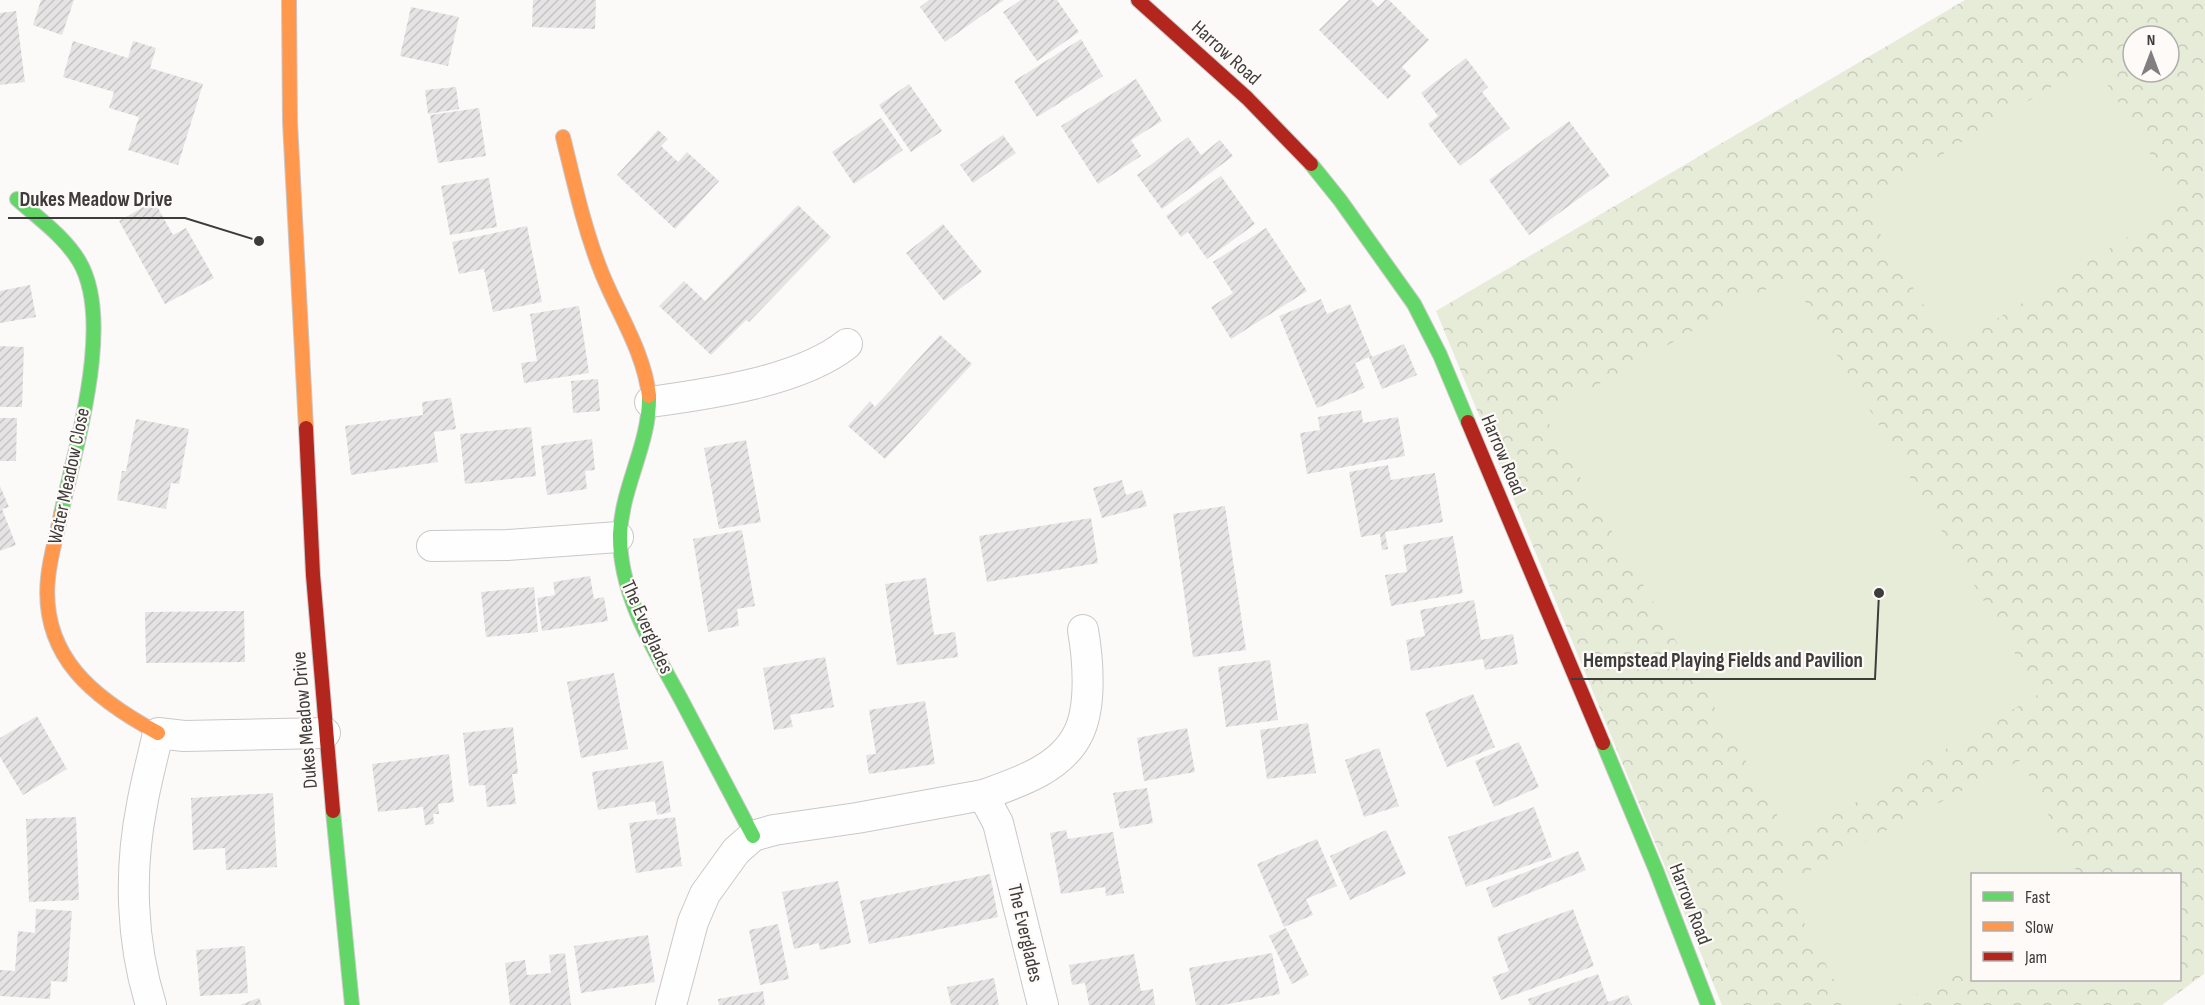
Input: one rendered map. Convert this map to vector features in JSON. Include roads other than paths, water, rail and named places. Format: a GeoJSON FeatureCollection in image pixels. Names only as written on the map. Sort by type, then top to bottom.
{"type":"FeatureCollection","features":[{"type":"Feature","properties":{"kind":"street","name":"Dukes Meadow Drive"},"geometry":{"type":"LineString","coordinates":[[289,0],[290,123],[313,575],[325,734],[352,1005]]}},
{"type":"Feature","properties":{"kind":"street","name":"Harrow Road"},"geometry":{"type":"LineString","coordinates":[[1138,0],[1247,98],[1306,158],[1353,218],[1414,304],[1440,355],[1647,848],[1708,1005]]}},
{"type":"Feature","properties":{"kind":"street","name":"The Everglades"},"geometry":{"type":"LineString","coordinates":[[563,137],[595,256],[648,385],[649,418],[620,511],[618,537],[621,566],[630,598],[639,617],[753,836]]}},
{"type":"Feature","properties":{"kind":"street","name":"Water Meadow Close"},"geometry":{"type":"LineString","coordinates":[[17,199],[76,256],[89,284],[93,302],[95,326],[91,367],[46,593],[50,626],[57,646],[69,665],[87,685],[112,707],[158,733],[184,736],[325,734]]}},
{"type":"Feature","properties":{"kind":"street"},"geometry":{"type":"LineString","coordinates":[[650,402],[714,393],[755,383],[816,363],[832,356],[847,344]]}},
{"type":"Feature","properties":{"kind":"street"},"geometry":{"type":"LineString","coordinates":[[432,546],[507,545],[618,537]]}},
{"type":"Feature","properties":{"kind":"street"},"geometry":{"type":"LineString","coordinates":[[671,1005],[693,922],[705,894],[736,850],[753,836],[774,830],[857,818],[983,795],[1016,783],[1042,770],[1062,754],[1078,735],[1086,700],[1088,677],[1083,630]]}},
{"type":"Feature","properties":{"kind":"street"},"geometry":{"type":"LineString","coordinates":[[151,1005],[140,963],[134,905],[141,805],[158,733]]}},
{"type":"Feature","properties":{"kind":"street","name":"The Everglades"},"geometry":{"type":"LineString","coordinates":[[983,795],[998,823],[1043,1005]]}},
{"type":"Feature","properties":{"kind":"place","name":"Dukes Meadow Drive"},"geometry":{"type":"Point","coordinates":[259,241]}},
{"type":"Feature","properties":{"kind":"place","name":"Hempstead Playing Fields and Pavilion"},"geometry":{"type":"Point","coordinates":[1879,593]}}]}
